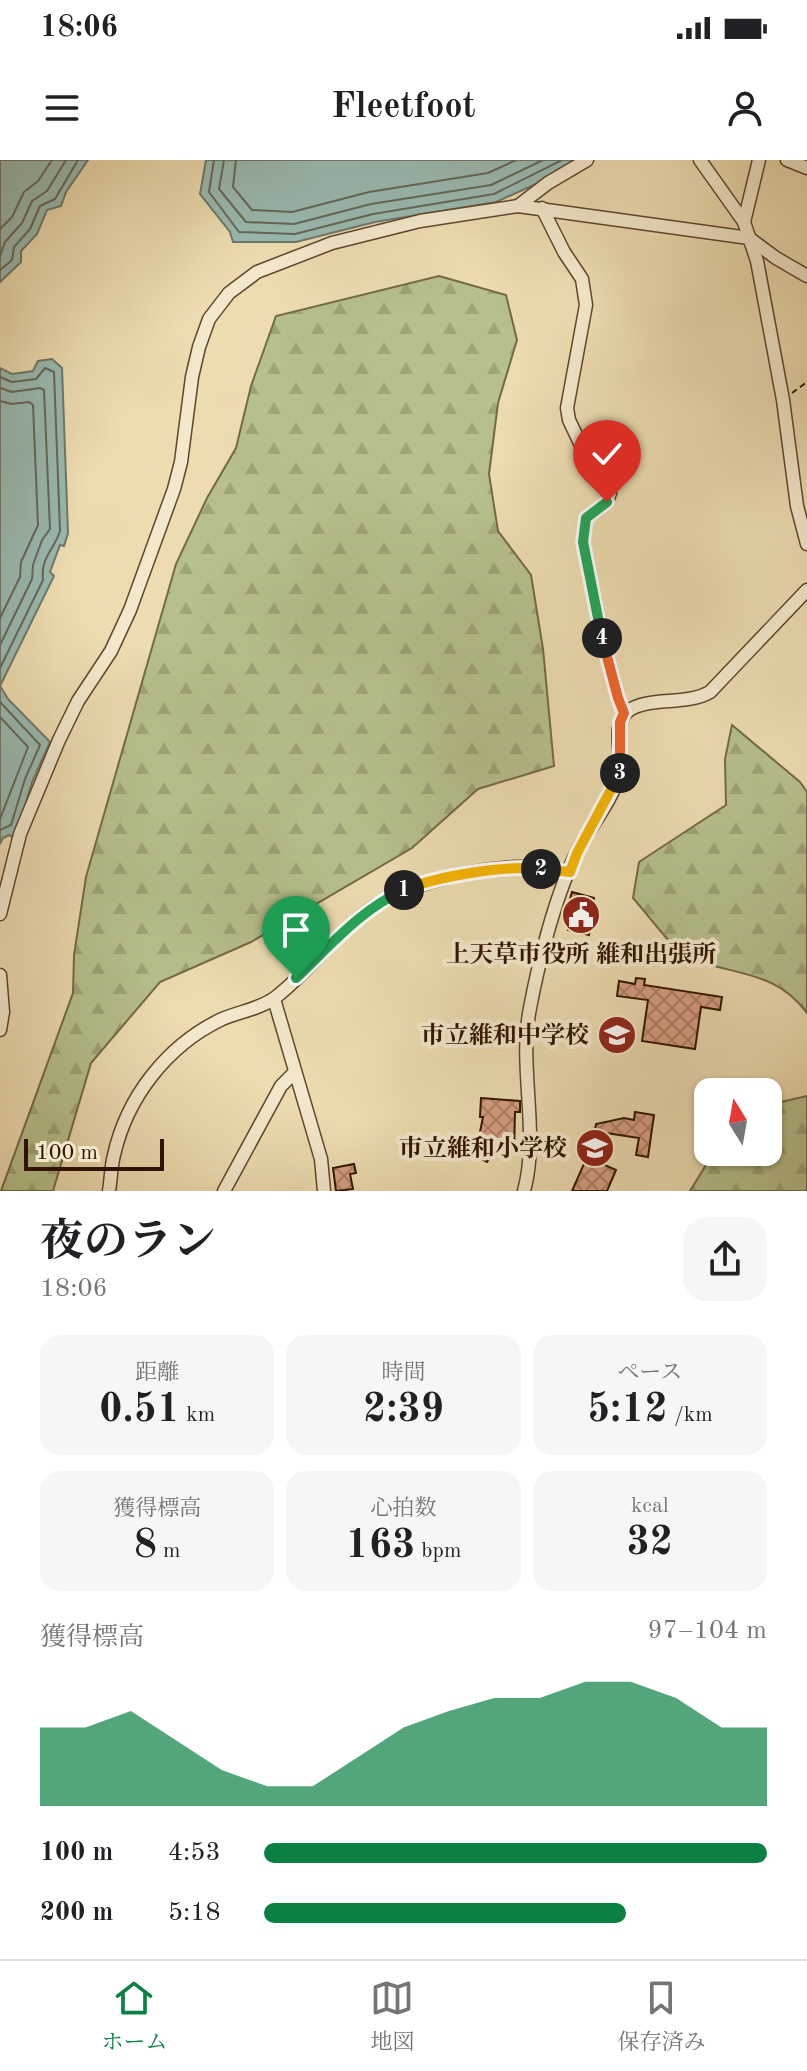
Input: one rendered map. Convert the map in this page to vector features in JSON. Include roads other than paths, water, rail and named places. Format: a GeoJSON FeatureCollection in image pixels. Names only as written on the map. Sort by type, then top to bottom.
{"type":"FeatureCollection","features":[{"type":"Feature","properties":{"kind":"street"},"geometry":{"type":"LineString","coordinates":[[518,206],[548,183],[587,160]]}},
{"type":"Feature","properties":{"kind":"street"},"geometry":{"type":"LineString","coordinates":[[700,160],[744,222],[757,261],[783,400],[797,506],[807,544]]}},
{"type":"Feature","properties":{"kind":"street"},"geometry":{"type":"LineString","coordinates":[[744,222],[759,160]]}},
{"type":"Feature","properties":{"kind":"street"},"geometry":{"type":"LineString","coordinates":[[787,160],[807,168]]}},
{"type":"Feature","properties":{"kind":"street"},"geometry":{"type":"LineString","coordinates":[[0,914],[20,834],[33,801],[78,701],[120,633],[174,489],[199,347],[209,319],[229,293],[257,272],[284,259],[376,230],[518,206],[749,238],[807,276]]}},
{"type":"Feature","properties":{"kind":"street"},"geometry":{"type":"LineString","coordinates":[[542,208],[564,252],[582,279],[586,305],[567,408],[569,420],[589,462],[602,472],[610,493],[607,502],[586,518],[583,542],[603,640],[624,713]]}},
{"type":"Feature","properties":{"kind":"street"},"geometry":{"type":"LineString","coordinates":[[524,1191],[529,1157],[529,1010],[552,920],[577,853],[619,778],[620,722],[624,713],[636,706],[693,700],[710,692],[807,590]]}},
{"type":"Feature","properties":{"kind":"street"},"geometry":{"type":"LineString","coordinates":[[112,1190],[113,1157],[123,1125],[147,1080],[188,1038],[274,999],[363,914],[388,897],[413,886],[490,870],[518,867],[570,872]]}},
{"type":"Feature","properties":{"kind":"street"},"geometry":{"type":"LineString","coordinates":[[0,975],[3,1012],[0,1030]]}},
{"type":"Feature","properties":{"kind":"street"},"geometry":{"type":"LineString","coordinates":[[274,999],[321,1159],[324,1191]]}},
{"type":"Feature","properties":{"kind":"street"},"geometry":{"type":"LineString","coordinates":[[224,1191],[281,1086],[295,1072]]}},
{"type":"Feature","properties":{"kind":"water"},"geometry":{"type":"Polygon","coordinates":[[[0,160],[88,160],[66,192],[61,206],[47,210],[37,234],[21,251],[21,262],[0,282],[0,160]]]}},
{"type":"Feature","properties":{"kind":"water"},"geometry":{"type":"Polygon","coordinates":[[[206,160],[576,160],[545,180],[496,202],[375,222],[296,242],[233,242],[230,232],[200,194],[206,160]]]}},
{"type":"Feature","properties":{"kind":"water"},"geometry":{"type":"Polygon","coordinates":[[[52,359],[62,368],[68,533],[50,572],[54,576],[0,686],[0,368],[12,374],[33,371],[38,361],[52,359]]]}},
{"type":"Feature","properties":{"kind":"water"},"geometry":{"type":"Polygon","coordinates":[[[0,686],[8,699],[50,742],[32,782],[18,830],[12,837],[3,838],[0,844],[0,686]]]}},
{"type":"Feature","properties":{"kind":"place","name":"上天草市役所 維和出張所"},"geometry":{"type":"Point","coordinates":[581,915]}},
{"type":"Feature","properties":{"kind":"place","name":"市立維和中学校"},"geometry":{"type":"Point","coordinates":[617,1035]}},
{"type":"Feature","properties":{"kind":"place","name":"市立維和小学校"},"geometry":{"type":"Point","coordinates":[595,1148]}}]}
